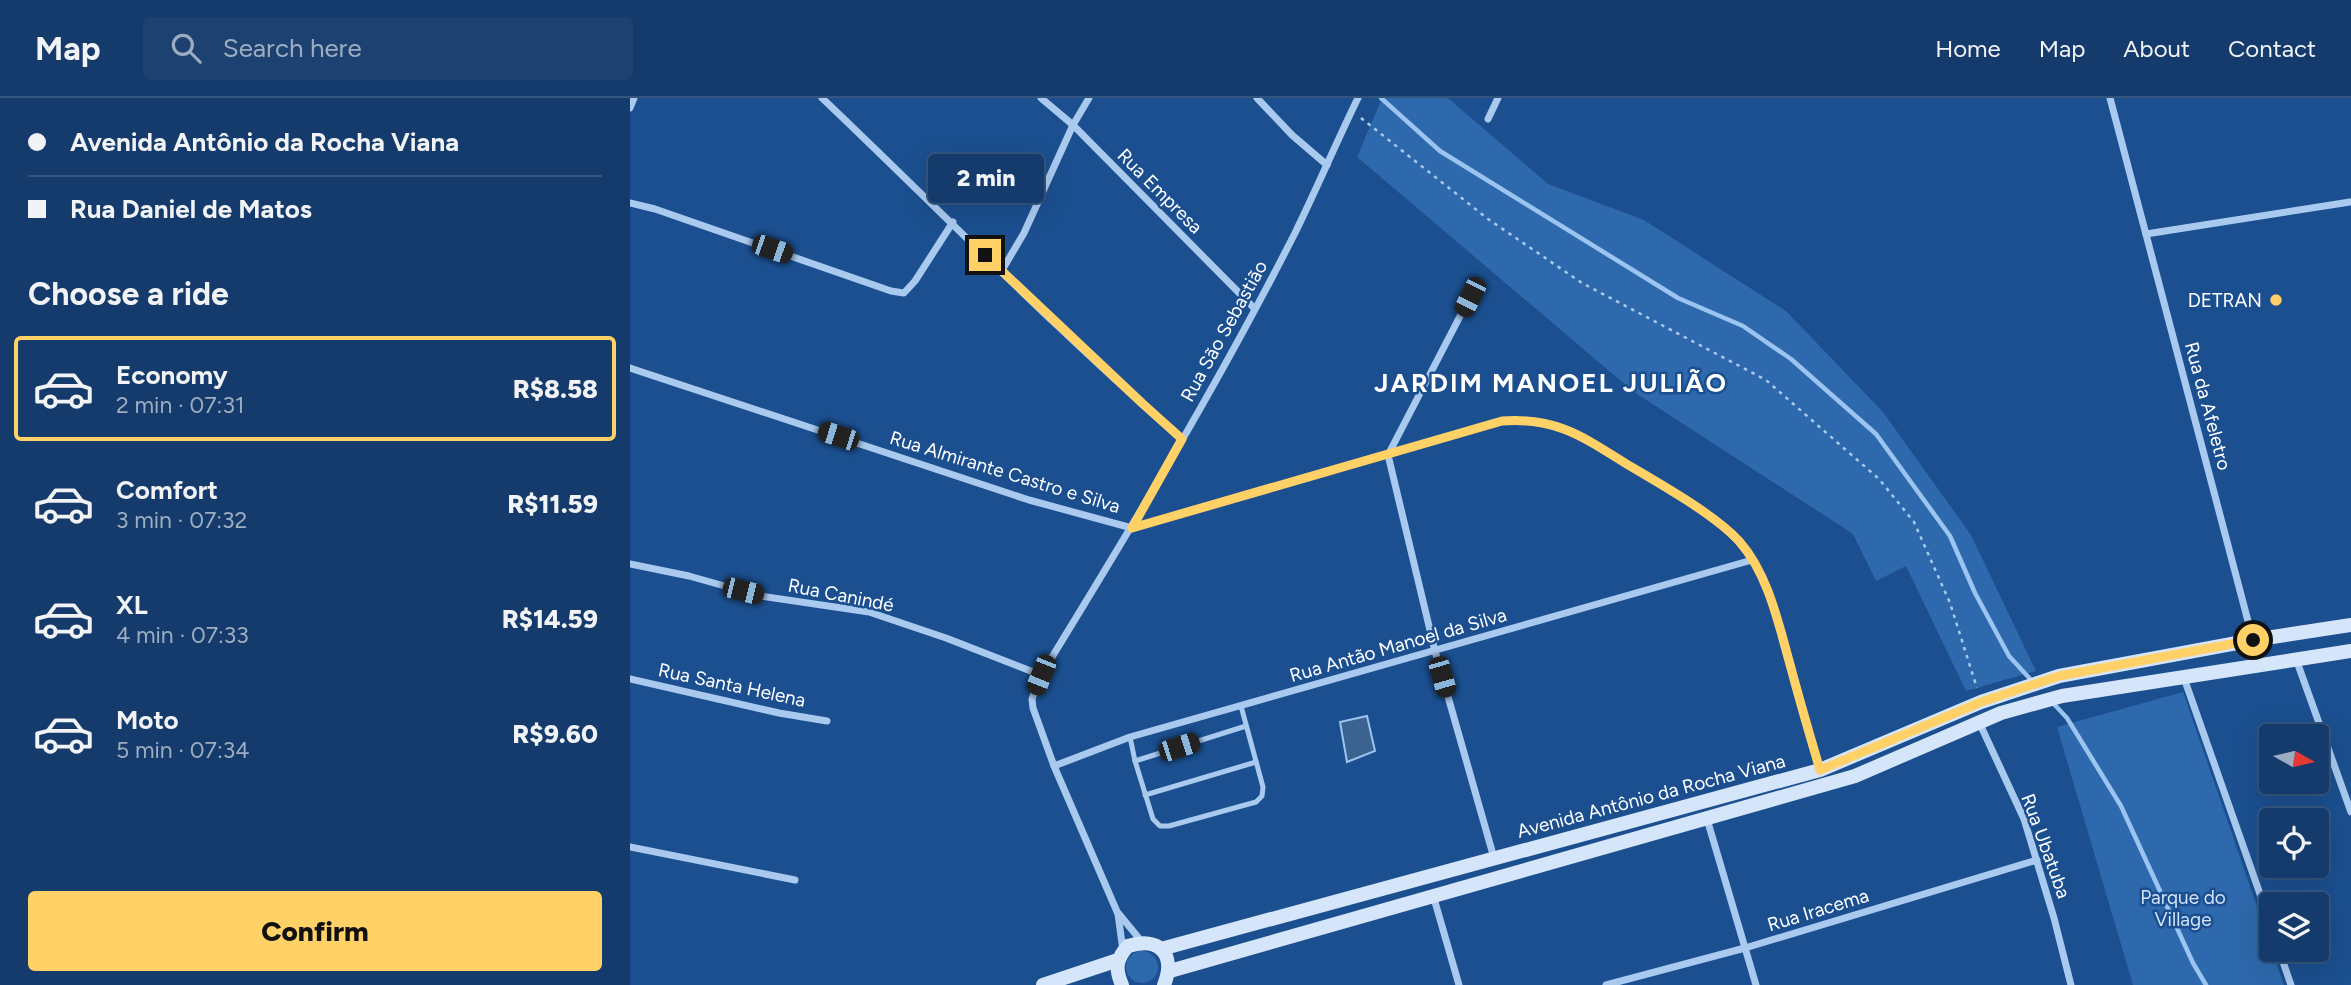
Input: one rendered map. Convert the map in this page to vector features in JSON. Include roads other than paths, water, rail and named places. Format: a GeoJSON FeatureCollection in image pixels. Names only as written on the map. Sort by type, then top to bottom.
{"type":"FeatureCollection","features":[{"type":"Feature","properties":{"kind":"main road","name":"Avenida Antônio da Rocha Viana"},"geometry":{"type":"LineString","coordinates":[[1161,949],[1820,770],[1981,702],[2059,676],[2351,625]]}},
{"type":"Feature","properties":{"kind":"main road","name":"Avenida Antônio da Rocha Viana"},"geometry":{"type":"LineString","coordinates":[[1170,971],[1855,776],[2001,713],[2062,696],[2351,651]]}},
{"type":"Feature","properties":{"kind":"main road"},"geometry":{"type":"LineString","coordinates":[[1122,985],[1116,974],[1120,956],[1128,946],[1142,942],[1154,944],[1168,958],[1170,971],[1164,985]]}},
{"type":"Feature","properties":{"kind":"main road"},"geometry":{"type":"LineString","coordinates":[[1043,985],[1120,956]]}},
{"type":"Feature","properties":{"kind":"street"},"geometry":{"type":"LineString","coordinates":[[630,108],[634,98]]}},
{"type":"Feature","properties":{"kind":"street"},"geometry":{"type":"LineString","coordinates":[[822,98],[953,222],[1001,272],[1182,439]]}},
{"type":"Feature","properties":{"kind":"street","name":"Rua Empresa"},"geometry":{"type":"LineString","coordinates":[[1041,98],[1073,125],[1254,309]]}},
{"type":"Feature","properties":{"kind":"street"},"geometry":{"type":"LineString","coordinates":[[1001,272],[1030,221],[1073,125],[1089,98]]}},
{"type":"Feature","properties":{"kind":"street"},"geometry":{"type":"LineString","coordinates":[[1257,98],[1327,165]]}},
{"type":"Feature","properties":{"kind":"street","name":"Rua São Sebastião"},"geometry":{"type":"LineString","coordinates":[[1142,942],[1118,914],[1054,766],[1032,708],[1032,699],[1041,675],[1132,528],[1254,309],[1358,98]]}},
{"type":"Feature","properties":{"kind":"street"},"geometry":{"type":"LineString","coordinates":[[1488,118],[1498,98]]}},
{"type":"Feature","properties":{"kind":"street","name":"Rua da Afeletro"},"geometry":{"type":"LineString","coordinates":[[2110,98],[2253,640]]}},
{"type":"Feature","properties":{"kind":"street"},"geometry":{"type":"LineString","coordinates":[[2146,233],[2350,202]]}},
{"type":"Feature","properties":{"kind":"street"},"geometry":{"type":"LineString","coordinates":[[630,203],[891,291],[904,293],[915,281],[953,222]]}},
{"type":"Feature","properties":{"kind":"street"},"geometry":{"type":"LineString","coordinates":[[1470,297],[1388,455],[1435,652],[1494,859]]}},
{"type":"Feature","properties":{"kind":"street","name":"Rua Almirante Castro e Silva"},"geometry":{"type":"LineString","coordinates":[[630,368],[1029,500],[1132,528]]}},
{"type":"Feature","properties":{"kind":"street"},"geometry":{"type":"LineString","coordinates":[[1132,528],[1502,421],[1530,420],[1556,425],[1610,453],[1701,512],[1731,534],[1752,560],[1779,625],[1820,770]]}},
{"type":"Feature","properties":{"kind":"street","name":"Rua Antão Manoel da Silva"},"geometry":{"type":"LineString","coordinates":[[1054,766],[1130,737],[1752,560]]}},
{"type":"Feature","properties":{"kind":"street","name":"Rua Canindé"},"geometry":{"type":"LineString","coordinates":[[630,564],[690,576],[760,596],[869,612],[1041,675]]}},
{"type":"Feature","properties":{"kind":"street"},"geometry":{"type":"LineString","coordinates":[[2296,659],[2351,812]]}},
{"type":"Feature","properties":{"kind":"street"},"geometry":{"type":"LineString","coordinates":[[2184,678],[2259,892]]}},
{"type":"Feature","properties":{"kind":"street","name":"Rua Santa Helena"},"geometry":{"type":"LineString","coordinates":[[630,679],[779,713],[827,721]]}},
{"type":"Feature","properties":{"kind":"street","name":"Rua Ubatuba"},"geometry":{"type":"LineString","coordinates":[[1979,722],[2024,819],[2071,985]]}},
{"type":"Feature","properties":{"kind":"street"},"geometry":{"type":"LineString","coordinates":[[1707,819],[1756,985]]}},
{"type":"Feature","properties":{"kind":"street"},"geometry":{"type":"LineString","coordinates":[[630,847],[795,880]]}},
{"type":"Feature","properties":{"kind":"street","name":"Rua Iracema"},"geometry":{"type":"LineString","coordinates":[[1606,985],[1745,948],[2037,860]]}},
{"type":"Feature","properties":{"kind":"street"},"geometry":{"type":"LineString","coordinates":[[1433,895],[1459,985]]}},
{"type":"Feature","properties":{"kind":"street","name":"Rua São Sebastião"},"geometry":{"type":"LineString","coordinates":[[1118,914],[1120,956]]}},
{"type":"Feature","properties":{"kind":"street"},"geometry":{"type":"LineString","coordinates":[[2283,962],[2291,985]]}},
{"type":"Feature","properties":{"kind":"lane"},"geometry":{"type":"LineString","coordinates":[[1130,737],[1153,819],[1163,827],[1256,802],[1263,794],[1241,706]]}},
{"type":"Feature","properties":{"kind":"lane"},"geometry":{"type":"LineString","coordinates":[[1135,761],[1246,726]]}},
{"type":"Feature","properties":{"kind":"lane"},"geometry":{"type":"LineString","coordinates":[[1145,795],[1256,762]]}},
{"type":"Feature","properties":{"kind":"waterway"},"geometry":{"type":"LineString","coordinates":[[1381,98],[1440,151],[1678,298],[1743,326],[1791,359],[1876,434],[1950,536],[1975,593],[2009,656],[2032,681]]}},
{"type":"Feature","properties":{"kind":"waterway"},"geometry":{"type":"LineString","coordinates":[[2052,702],[2067,718],[2121,806],[2193,963],[2206,985]]}},
{"type":"Feature","properties":{"kind":"place","name":"DETRAN"},"geometry":{"type":"Point","coordinates":[2276,300]}},
{"type":"Feature","properties":{"kind":"district","name":"JARDIM MANOEL JULIÃO"},"geometry":{"type":"Point","coordinates":[1551,383]}},
{"type":"Feature","properties":{"kind":"park label","name":"Parque do Village"},"geometry":{"type":"Point","coordinates":[2183,908]}}]}
